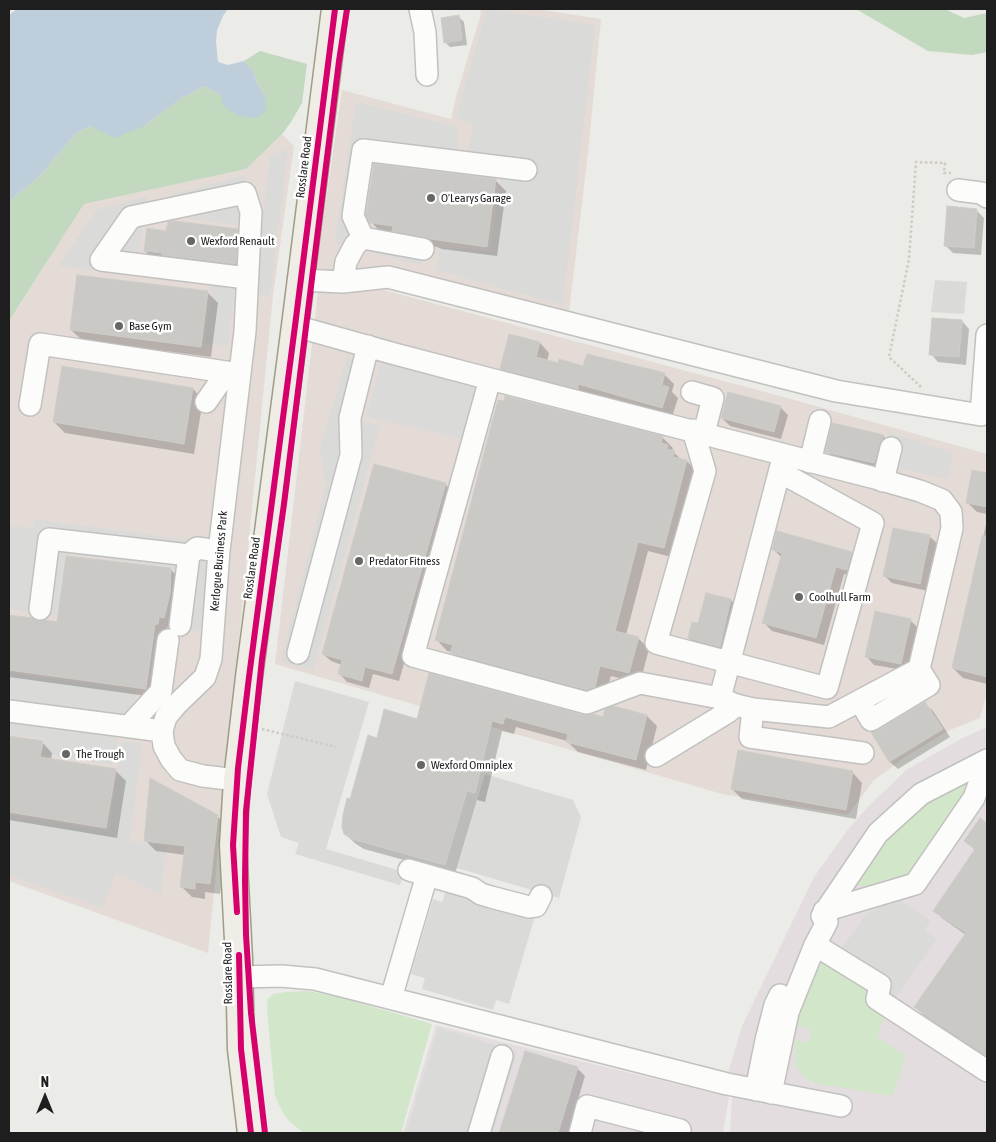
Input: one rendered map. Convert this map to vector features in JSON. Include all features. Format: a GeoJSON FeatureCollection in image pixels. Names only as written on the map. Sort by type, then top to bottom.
{"type":"FeatureCollection","features":[{"type":"Feature","properties":{"kind":"main road","name":"Rosslare Road"},"geometry":{"type":"LineString","coordinates":[[254,1132],[241,1049],[233,845],[237,780],[335,9]]}},
{"type":"Feature","properties":{"kind":"street"},"geometry":{"type":"LineString","coordinates":[[420,9],[424,32],[427,75]]}},
{"type":"Feature","properties":{"kind":"street"},"geometry":{"type":"LineString","coordinates":[[363,238],[353,216],[363,150],[526,170]]}},
{"type":"Feature","properties":{"kind":"street"},"geometry":{"type":"LineString","coordinates":[[958,182],[987,198]]}},
{"type":"Feature","properties":{"kind":"street","name":"Kerlogue Business Park"},"geometry":{"type":"LineString","coordinates":[[162,731],[166,717],[205,677],[211,659],[233,373],[244,331],[251,212],[244,193],[131,217],[100,260],[247,278]]}},
{"type":"Feature","properties":{"kind":"street"},"geometry":{"type":"LineString","coordinates":[[343,282],[346,262],[354,245],[363,238],[423,249]]}},
{"type":"Feature","properties":{"kind":"street"},"geometry":{"type":"LineString","coordinates":[[301,280],[343,282],[388,277],[836,391],[984,415],[987,334]]}},
{"type":"Feature","properties":{"kind":"street"},"geometry":{"type":"LineString","coordinates":[[295,326],[395,354],[698,432],[782,463],[873,523],[827,688],[656,643],[705,471],[698,432],[713,398],[692,392]]}},
{"type":"Feature","properties":{"kind":"street"},"geometry":{"type":"LineString","coordinates":[[30,406],[40,344],[233,373]]}},
{"type":"Feature","properties":{"kind":"street"},"geometry":{"type":"LineString","coordinates":[[298,653],[351,455],[350,418],[368,346]]}},
{"type":"Feature","properties":{"kind":"street"},"geometry":{"type":"LineString","coordinates":[[206,402],[233,373]]}},
{"type":"Feature","properties":{"kind":"street"},"geometry":{"type":"LineString","coordinates":[[490,378],[413,656],[587,703],[640,684],[736,704],[829,717],[919,669],[952,528],[951,512],[942,500],[920,491],[810,462],[782,463]]}},
{"type":"Feature","properties":{"kind":"street"},"geometry":{"type":"LineString","coordinates":[[810,462],[820,421]]}},
{"type":"Feature","properties":{"kind":"street"},"geometry":{"type":"LineString","coordinates":[[883,481],[891,448]]}},
{"type":"Feature","properties":{"kind":"street"},"geometry":{"type":"LineString","coordinates":[[782,463],[729,662],[736,704],[750,737],[863,753]]}},
{"type":"Feature","properties":{"kind":"street"},"geometry":{"type":"LineString","coordinates":[[40,609],[50,539],[188,555]]}},
{"type":"Feature","properties":{"kind":"street"},"geometry":{"type":"LineString","coordinates":[[128,726],[161,691],[188,555],[197,548],[220,550]]}},
{"type":"Feature","properties":{"kind":"street"},"geometry":{"type":"LineString","coordinates":[[656,756],[728,712],[736,704]]}},
{"type":"Feature","properties":{"kind":"street"},"geometry":{"type":"LineString","coordinates":[[9,711],[162,731],[164,746],[170,759],[180,770],[203,776],[237,780]]}},
{"type":"Feature","properties":{"kind":"street"},"geometry":{"type":"LineString","coordinates":[[824,911],[915,884],[974,798],[987,760]]}},
{"type":"Feature","properties":{"kind":"street"},"geometry":{"type":"LineString","coordinates":[[764,1091],[766,1040],[776,1005],[794,961],[824,911],[878,833],[921,794],[987,760]]}},
{"type":"Feature","properties":{"kind":"street"},"geometry":{"type":"LineString","coordinates":[[391,998],[418,873],[472,888],[481,887],[498,892],[508,901],[529,907],[536,906],[540,896]]}},
{"type":"Feature","properties":{"kind":"street"},"geometry":{"type":"LineString","coordinates":[[764,1091],[788,1012],[815,945],[827,922],[824,911]]}},
{"type":"Feature","properties":{"kind":"street"},"geometry":{"type":"LineString","coordinates":[[815,945],[880,985],[877,999],[987,1071]]}},
{"type":"Feature","properties":{"kind":"street"},"geometry":{"type":"LineString","coordinates":[[239,977],[281,976],[315,979],[727,1084],[841,1106]]}},
{"type":"Feature","properties":{"kind":"street"},"geometry":{"type":"LineString","coordinates":[[479,1133],[502,1056]]}},
{"type":"Feature","properties":{"kind":"street"},"geometry":{"type":"LineString","coordinates":[[580,1133],[587,1106],[680,1130],[679,1133]]}},
{"type":"Feature","properties":{"kind":"path"},"geometry":{"type":"LineString","coordinates":[[925,390],[889,357],[909,259],[916,162],[945,163],[944,172],[958,182]]}},
{"type":"Feature","properties":{"kind":"path"},"geometry":{"type":"LineString","coordinates":[[263,729],[336,747]]}},
{"type":"Feature","properties":{"kind":"shaded area"},"geometry":{"type":"Polygon","coordinates":[[[481,9],[536,9],[601,19],[588,153],[569,312],[388,266],[363,273],[316,271],[342,90],[451,119],[481,9]]]}},
{"type":"Feature","properties":{"kind":"shaded area"},"geometry":{"type":"Polygon","coordinates":[[[487,9],[595,25],[563,305],[436,270],[440,247],[491,251],[501,171],[466,166],[473,125],[456,117],[487,9]]]}},
{"type":"Feature","properties":{"kind":"shaded area"},"geometry":{"type":"Polygon","coordinates":[[[356,102],[458,127],[457,157],[372,157],[362,228],[423,242],[421,265],[335,243],[356,102]]]}},
{"type":"Feature","properties":{"kind":"shaded area"},"geometry":{"type":"Polygon","coordinates":[[[282,134],[294,146],[273,295],[208,953],[9,881],[9,321],[84,204],[245,169],[282,134]]]}},
{"type":"Feature","properties":{"kind":"shaded area"},"geometry":{"type":"Polygon","coordinates":[[[288,149],[270,296],[253,294],[270,156],[288,149]]]}},
{"type":"Feature","properties":{"kind":"shaded area"},"geometry":{"type":"Polygon","coordinates":[[[245,175],[242,226],[171,216],[174,194],[245,175]]]}},
{"type":"Feature","properties":{"kind":"shaded area"},"geometry":{"type":"Polygon","coordinates":[[[147,196],[136,275],[59,266],[97,210],[147,196]]]}},
{"type":"Feature","properties":{"kind":"shaded area"},"geometry":{"type":"Polygon","coordinates":[[[935,280],[967,282],[964,314],[931,312],[935,280]]]}},
{"type":"Feature","properties":{"kind":"shaded area"},"geometry":{"type":"Polygon","coordinates":[[[212,283],[235,285],[228,346],[205,344],[212,283]]]}},
{"type":"Feature","properties":{"kind":"shaded area"},"geometry":{"type":"Polygon","coordinates":[[[380,289],[791,399],[987,454],[987,692],[980,718],[950,730],[908,755],[873,781],[848,815],[722,794],[275,664],[318,292],[380,289]]]}},
{"type":"Feature","properties":{"kind":"shaded area"},"geometry":{"type":"Polygon","coordinates":[[[384,356],[483,383],[470,441],[366,416],[384,356]]]}},
{"type":"Feature","properties":{"kind":"shaded area"},"geometry":{"type":"Polygon","coordinates":[[[347,357],[359,362],[344,419],[380,425],[313,670],[281,661],[326,486],[320,448],[347,357]]]}},
{"type":"Feature","properties":{"kind":"shaded area"},"geometry":{"type":"Polygon","coordinates":[[[889,432],[953,453],[947,479],[880,464],[889,432]]]}},
{"type":"Feature","properties":{"kind":"shaded area"},"geometry":{"type":"Polygon","coordinates":[[[34,519],[210,543],[200,631],[167,627],[173,567],[65,554],[56,616],[9,609],[9,529],[12,526],[33,528],[34,519]]]}},
{"type":"Feature","properties":{"kind":"shaded area"},"geometry":{"type":"Polygon","coordinates":[[[9,673],[136,690],[132,719],[9,703],[9,673]]]}},
{"type":"Feature","properties":{"kind":"shaded area"},"geometry":{"type":"Polygon","coordinates":[[[295,681],[369,702],[326,849],[404,872],[400,885],[295,854],[299,843],[281,837],[267,794],[295,681]]]}},
{"type":"Feature","properties":{"kind":"shaded area"},"geometry":{"type":"Polygon","coordinates":[[[9,716],[119,732],[113,765],[43,754],[45,739],[9,734],[9,716]]]}},
{"type":"Feature","properties":{"kind":"shaded area"},"geometry":{"type":"Polygon","coordinates":[[[987,727],[987,1133],[730,1133],[732,1098],[728,1073],[742,1026],[814,877],[849,828],[906,770],[961,739],[987,727]]]}},
{"type":"Feature","properties":{"kind":"shaded area"},"geometry":{"type":"Polygon","coordinates":[[[122,741],[142,743],[130,841],[166,846],[161,894],[116,873],[102,908],[9,875],[9,815],[109,831],[122,741]]]}},
{"type":"Feature","properties":{"kind":"shaded area"},"geometry":{"type":"Polygon","coordinates":[[[485,774],[573,800],[581,817],[559,898],[457,868],[485,774]]]}},
{"type":"Feature","properties":{"kind":"shaded area"},"geometry":{"type":"Polygon","coordinates":[[[446,890],[535,916],[509,1004],[496,1000],[493,1010],[422,989],[425,978],[411,974],[433,899],[442,902],[446,890]]]}},
{"type":"Feature","properties":{"kind":"shaded area"},"geometry":{"type":"Polygon","coordinates":[[[899,899],[930,921],[924,931],[937,939],[896,997],[841,949],[867,913],[899,899]]]}},
{"type":"Feature","properties":{"kind":"shaded area"},"geometry":{"type":"Polygon","coordinates":[[[436,1025],[729,1097],[723,1133],[403,1133],[436,1025]]]}},
{"type":"Feature","properties":{"kind":"shaded area"},"geometry":{"type":"Polygon","coordinates":[[[438,1028],[517,1052],[493,1133],[406,1133],[438,1028]]]}},
{"type":"Feature","properties":{"kind":"green space"},"geometry":{"type":"Polygon","coordinates":[[[856,9],[945,9],[964,18],[987,13],[987,52],[972,55],[928,51],[856,9]]]}},
{"type":"Feature","properties":{"kind":"green space"},"geometry":{"type":"Polygon","coordinates":[[[260,51],[307,64],[302,103],[282,134],[246,169],[84,204],[9,321],[9,201],[38,178],[76,133],[91,126],[144,126],[182,98],[205,86],[221,96],[265,96],[257,83],[253,71],[244,61],[260,51]]]}},
{"type":"Feature","properties":{"kind":"green space"},"geometry":{"type":"Polygon","coordinates":[[[963,783],[967,789],[919,870],[895,882],[871,886],[853,884],[855,874],[912,810],[963,783]]]}},
{"type":"Feature","properties":{"kind":"green space"},"geometry":{"type":"Polygon","coordinates":[[[819,962],[866,987],[868,989],[865,1000],[886,1014],[877,1036],[906,1056],[893,1096],[818,1084],[803,1077],[796,1066],[795,1039],[808,1043],[811,1030],[795,1025],[798,1006],[819,962]]]}},
{"type":"Feature","properties":{"kind":"green space"},"geometry":{"type":"Polygon","coordinates":[[[307,991],[335,996],[432,1024],[401,1133],[306,1133],[290,1122],[283,1113],[275,1096],[267,1009],[268,999],[273,994],[307,991]]]}},
{"type":"Feature","properties":{"kind":"water"},"geometry":{"type":"Polygon","coordinates":[[[17,9],[228,9],[217,30],[218,62],[228,65],[244,61],[253,71],[257,83],[265,96],[266,111],[256,118],[239,116],[223,106],[221,96],[205,86],[182,98],[144,126],[115,138],[91,126],[76,133],[38,178],[9,201],[9,15],[17,9]]]}},
{"type":"Feature","properties":{"kind":"building"},"geometry":{"type":"Polygon","coordinates":[[[459,15],[462,40],[444,43],[441,18],[459,15]]]}},
{"type":"Feature","properties":{"kind":"building","name":"O'Learys Garage"},"geometry":{"type":"Polygon","coordinates":[[[374,164],[496,179],[487,247],[392,231],[393,226],[370,223],[366,215],[374,164]]]}},
{"type":"Feature","properties":{"kind":"building"},"geometry":{"type":"Polygon","coordinates":[[[947,206],[977,209],[974,248],[944,246],[947,206]]]}},
{"type":"Feature","properties":{"kind":"building","name":"Wexford Renault"},"geometry":{"type":"Polygon","coordinates":[[[175,221],[238,229],[236,264],[144,251],[147,228],[166,231],[168,222],[175,221]]]}},
{"type":"Feature","properties":{"kind":"building"},"geometry":{"type":"Polygon","coordinates":[[[77,275],[208,291],[201,347],[70,330],[77,275]]]}},
{"type":"Feature","properties":{"kind":"building"},"geometry":{"type":"Polygon","coordinates":[[[932,318],[962,320],[959,357],[929,355],[932,318]]]}},
{"type":"Feature","properties":{"kind":"building"},"geometry":{"type":"Polygon","coordinates":[[[509,334],[540,342],[536,357],[558,363],[559,359],[583,366],[587,354],[665,373],[662,385],[669,387],[662,408],[578,384],[578,389],[500,369],[509,334]]]}},
{"type":"Feature","properties":{"kind":"building"},"geometry":{"type":"Polygon","coordinates":[[[62,366],[193,388],[184,444],[53,422],[62,366]]]}},
{"type":"Feature","properties":{"kind":"building"},"geometry":{"type":"Polygon","coordinates":[[[728,392],[781,406],[774,432],[721,418],[728,392]]]}},
{"type":"Feature","properties":{"kind":"building"},"geometry":{"type":"Polygon","coordinates":[[[505,396],[663,436],[661,443],[668,445],[667,449],[675,451],[673,457],[687,460],[664,548],[638,542],[615,631],[639,637],[629,673],[600,666],[595,687],[587,690],[450,653],[453,645],[435,640],[498,400],[504,401],[505,396]]]}},
{"type":"Feature","properties":{"kind":"building"},"geometry":{"type":"Polygon","coordinates":[[[832,423],[884,435],[874,463],[825,452],[832,423]]]}},
{"type":"Feature","properties":{"kind":"building"},"geometry":{"type":"Polygon","coordinates":[[[374,464],[446,483],[392,674],[365,667],[362,681],[338,674],[342,660],[322,654],[374,464]]]}},
{"type":"Feature","properties":{"kind":"building"},"geometry":{"type":"Polygon","coordinates":[[[972,470],[987,473],[987,507],[966,503],[972,470]]]}},
{"type":"Feature","properties":{"kind":"building"},"geometry":{"type":"Polygon","coordinates":[[[893,528],[930,535],[920,584],[883,576],[893,528]]]}},
{"type":"Feature","properties":{"kind":"building","name":"Coolhull Farm"},"geometry":{"type":"Polygon","coordinates":[[[777,531],[852,552],[847,570],[836,567],[816,638],[762,623],[782,553],[772,550],[777,531]]]}},
{"type":"Feature","properties":{"kind":"building"},"geometry":{"type":"Polygon","coordinates":[[[982,536],[987,536],[987,677],[952,668],[982,536]]]}},
{"type":"Feature","properties":{"kind":"building"},"geometry":{"type":"Polygon","coordinates":[[[66,556],[171,568],[170,594],[164,618],[159,617],[158,624],[155,624],[146,689],[9,670],[9,615],[32,618],[38,621],[57,622],[66,556]]]}},
{"type":"Feature","properties":{"kind":"building"},"geometry":{"type":"Polygon","coordinates":[[[706,593],[731,599],[720,647],[688,638],[692,622],[698,623],[706,593]]]}},
{"type":"Feature","properties":{"kind":"building"},"geometry":{"type":"Polygon","coordinates":[[[875,611],[911,619],[901,664],[865,657],[875,611]]]}},
{"type":"Feature","properties":{"kind":"building","name":"Wexford Omniplex"},"geometry":{"type":"Polygon","coordinates":[[[429,673],[584,715],[593,714],[603,717],[605,709],[614,706],[647,715],[636,760],[566,742],[568,734],[505,717],[503,724],[492,721],[475,793],[467,791],[445,865],[352,839],[344,834],[342,827],[343,815],[347,798],[350,799],[368,735],[377,738],[384,709],[417,719],[429,673]]]}},
{"type":"Feature","properties":{"kind":"building"},"geometry":{"type":"Polygon","coordinates":[[[925,702],[943,729],[889,762],[871,732],[877,731],[925,702]]]}},
{"type":"Feature","properties":{"kind":"building"},"geometry":{"type":"Polygon","coordinates":[[[9,736],[43,741],[40,757],[116,769],[106,828],[9,812],[9,736]]]}},
{"type":"Feature","properties":{"kind":"building"},"geometry":{"type":"Polygon","coordinates":[[[738,750],[853,771],[846,810],[731,789],[738,750]]]}},
{"type":"Feature","properties":{"kind":"building"},"geometry":{"type":"Polygon","coordinates":[[[150,778],[218,815],[210,884],[195,882],[195,889],[180,887],[185,846],[144,841],[150,778]]]}},
{"type":"Feature","properties":{"kind":"building"},"geometry":{"type":"Polygon","coordinates":[[[980,818],[987,823],[987,1056],[914,1007],[966,933],[933,911],[975,849],[964,841],[980,818]]]}},
{"type":"Feature","properties":{"kind":"building"},"geometry":{"type":"Polygon","coordinates":[[[525,1051],[578,1067],[558,1133],[499,1133],[525,1051]]]}},
{"type":"Feature","properties":{"kind":"cycle path"},"geometry":{"type":"LineString","coordinates":[[237,912],[233,845],[238,768],[335,9]]}},
{"type":"Feature","properties":{"kind":"cycle path"},"geometry":{"type":"LineString","coordinates":[[265,1133],[251,1013],[246,935],[246,811],[262,659],[284,504],[347,9]]}},
{"type":"Feature","properties":{"kind":"cycle path"},"geometry":{"type":"LineString","coordinates":[[239,955],[241,1049],[251,1133]]}},
{"type":"Feature","properties":{"kind":"place","name":"O'Learys Garage"},"geometry":{"type":"Point","coordinates":[431,198]}},
{"type":"Feature","properties":{"kind":"place","name":"Wexford Renault"},"geometry":{"type":"Point","coordinates":[191,241]}},
{"type":"Feature","properties":{"kind":"place","name":"Base Gym"},"geometry":{"type":"Point","coordinates":[119,326]}},
{"type":"Feature","properties":{"kind":"place","name":"Predator Fitness"},"geometry":{"type":"Point","coordinates":[359,561]}},
{"type":"Feature","properties":{"kind":"place","name":"Coolhull Farm"},"geometry":{"type":"Point","coordinates":[799,597]}},
{"type":"Feature","properties":{"kind":"place","name":"The Trough"},"geometry":{"type":"Point","coordinates":[66,754]}},
{"type":"Feature","properties":{"kind":"place","name":"Wexford Omniplex"},"geometry":{"type":"Point","coordinates":[421,765]}}]}
